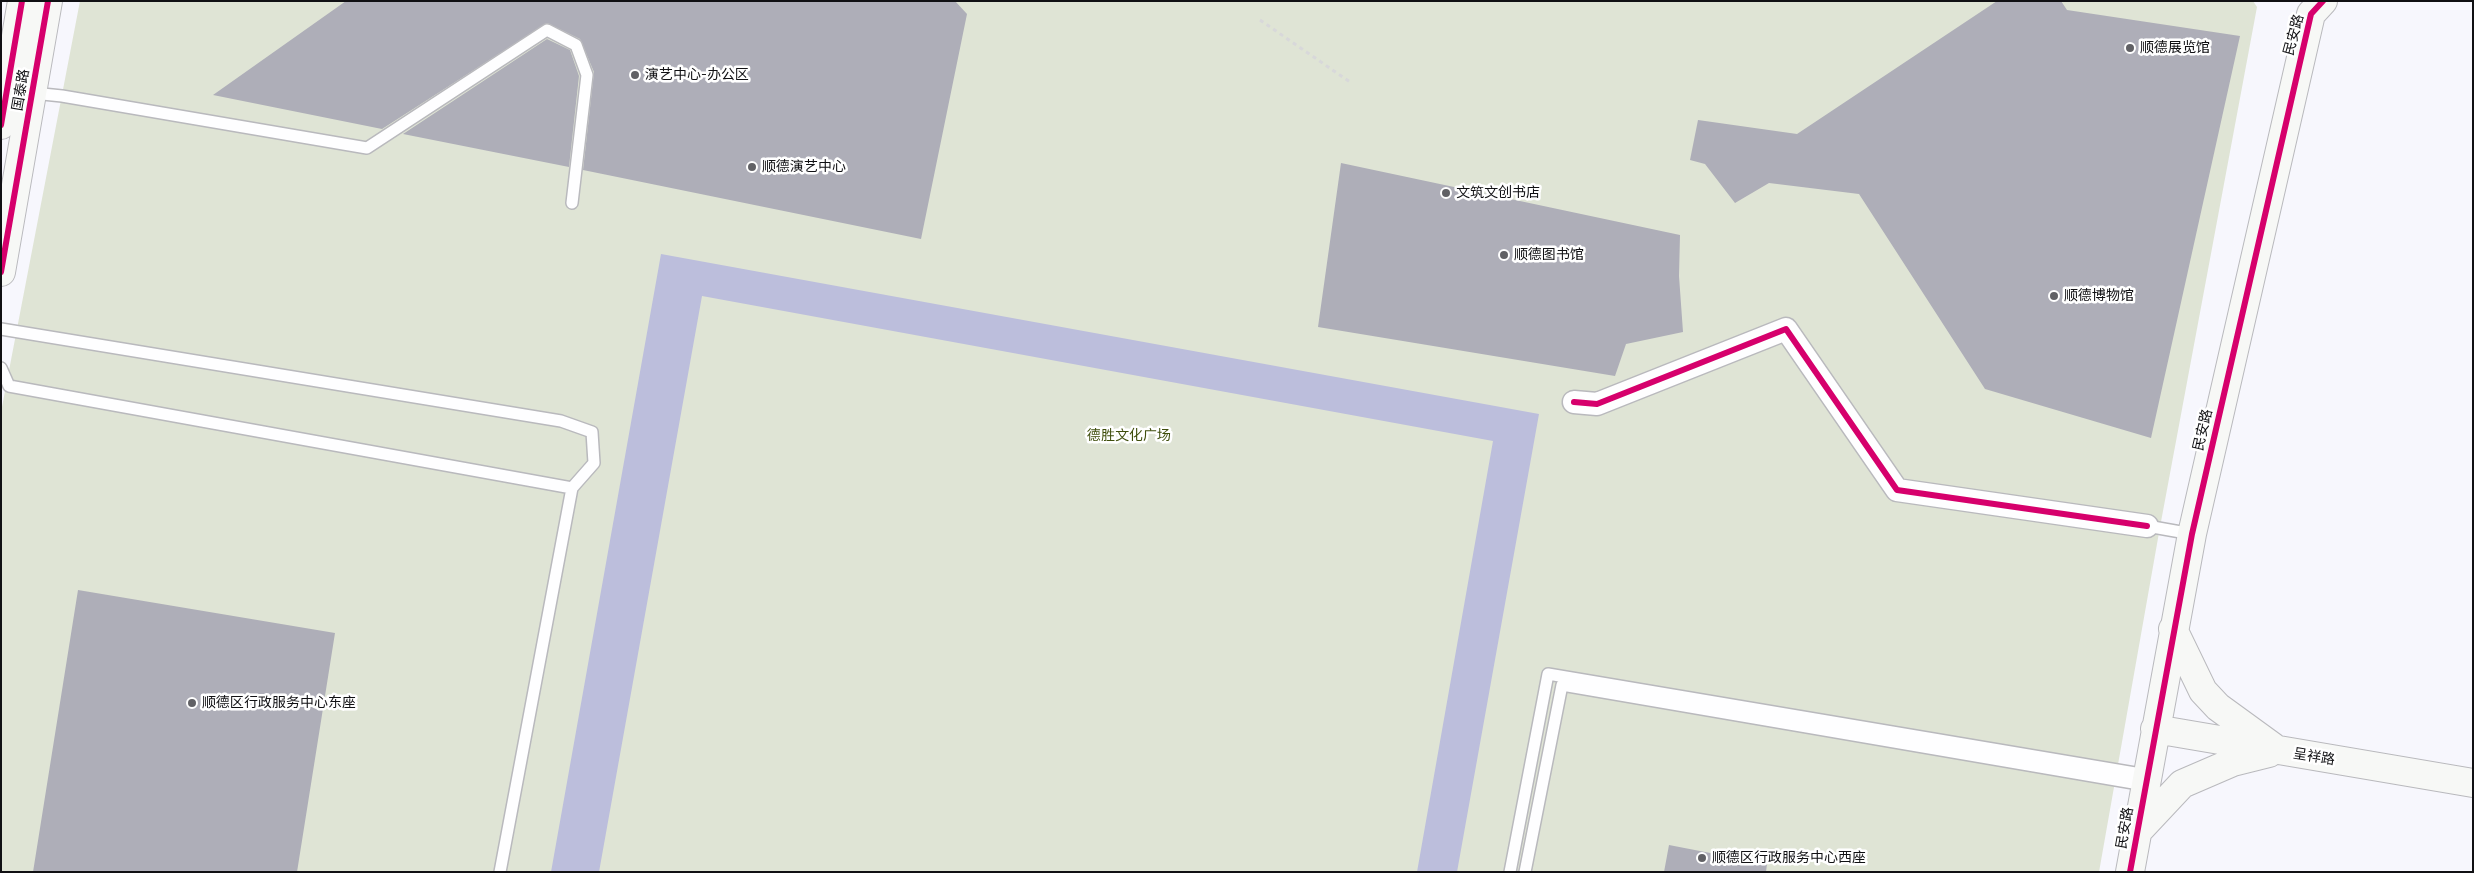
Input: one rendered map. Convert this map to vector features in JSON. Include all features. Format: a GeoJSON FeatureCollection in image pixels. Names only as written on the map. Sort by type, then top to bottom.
{"type":"FeatureCollection","features":[{"type":"Feature","properties":{"kind":"street","name":"国泰路"},"geometry":{"type":"LineString","coordinates":[[1,125],[22,1]]}},
{"type":"Feature","properties":{"kind":"street","name":"国泰路"},"geometry":{"type":"LineString","coordinates":[[1,272],[48,1]]}},
{"type":"Feature","properties":{"kind":"street","name":"民安路"},"geometry":{"type":"LineString","coordinates":[[2130,872],[2173,629],[2192,534],[2313,5]]}},
{"type":"Feature","properties":{"kind":"street"},"geometry":{"type":"LineString","coordinates":[[1574,402],[1597,404],[1786,328],[1897,490],[2146,526]]}},
{"type":"Feature","properties":{"kind":"street"},"geometry":{"type":"LineString","coordinates":[[2173,629],[2203,691],[2218,707],[2278,751]]}},
{"type":"Feature","properties":{"kind":"street","name":"呈祥路"},"geometry":{"type":"LineString","coordinates":[[2155,729],[2473,783]]}},
{"type":"Feature","properties":{"kind":"street"},"geometry":{"type":"LineString","coordinates":[[2137,832],[2182,784],[2233,762],[2278,751]]}},
{"type":"Feature","properties":{"kind":"lane"},"geometry":{"type":"LineString","coordinates":[[33,93],[62,96],[367,148],[547,30],[576,46],[587,75],[572,203]]}},
{"type":"Feature","properties":{"kind":"lane"},"geometry":{"type":"LineString","coordinates":[[1,329],[561,421],[592,432],[594,463],[572,488],[500,872]]}},
{"type":"Feature","properties":{"kind":"lane"},"geometry":{"type":"LineString","coordinates":[[1,368],[9,386],[572,488]]}},
{"type":"Feature","properties":{"kind":"lane"},"geometry":{"type":"LineString","coordinates":[[2146,526],[2192,534]]}},
{"type":"Feature","properties":{"kind":"lane"},"geometry":{"type":"LineString","coordinates":[[1510,872],[1548,674],[2146,780]]}},
{"type":"Feature","properties":{"kind":"lane"},"geometry":{"type":"LineString","coordinates":[[1525,872],[1562,685],[2146,780]]}},
{"type":"Feature","properties":{"kind":"path"},"geometry":{"type":"LineString","coordinates":[[1260,20],[1350,82]]}},
{"type":"Feature","properties":{"kind":"green space","name":"德胜文化广场"},"geometry":{"type":"Polygon","coordinates":[[[80,1],[2253,1],[2257,7],[2160,527],[2099,872],[1,872],[1,412],[80,1]]]}},
{"type":"Feature","properties":{"kind":"water"},"geometry":{"type":"Polygon","coordinates":[[[661,254],[1539,414],[1457,872],[1417,872],[1493,441],[702,296],[599,872],[551,872],[661,254]]]}},
{"type":"Feature","properties":{"kind":"building","name":"顺德演艺中心"},"geometry":{"type":"Polygon","coordinates":[[[346,1],[955,1],[967,14],[921,239],[583,170],[594,72],[580,39],[547,23],[382,129],[213,95],[346,1]]]}},
{"type":"Feature","properties":{"kind":"building","name":"顺德博物馆"},"geometry":{"type":"Polygon","coordinates":[[[1997,1],[2061,1],[2067,10],[2240,36],[2151,438],[1985,389],[1859,194],[1769,183],[1735,203],[1705,164],[1690,160],[1698,120],[1797,134],[1997,1]]]}},
{"type":"Feature","properties":{"kind":"building"},"geometry":{"type":"Polygon","coordinates":[[[547,39],[570,50],[579,76],[569,167],[403,134],[547,39]]]}},
{"type":"Feature","properties":{"kind":"building","name":"顺德图书馆"},"geometry":{"type":"Polygon","coordinates":[[[1341,163],[1680,235],[1679,276],[1683,332],[1626,344],[1615,376],[1318,327],[1341,163]]]}},
{"type":"Feature","properties":{"kind":"building","name":"顺德区行政服务中心东座"},"geometry":{"type":"Polygon","coordinates":[[[78,590],[335,633],[297,872],[33,872],[78,590]]]}},
{"type":"Feature","properties":{"kind":"building","name":"顺德区行政服务中心西座"},"geometry":{"type":"Polygon","coordinates":[[[1669,845],[1767,864],[1766,872],[1664,872],[1669,845]]]}},
{"type":"Feature","properties":{"kind":"cycle path"},"geometry":{"type":"LineString","coordinates":[[1,125],[22,1]]}},
{"type":"Feature","properties":{"kind":"cycle path"},"geometry":{"type":"LineString","coordinates":[[1,272],[48,1]]}},
{"type":"Feature","properties":{"kind":"cycle path"},"geometry":{"type":"LineString","coordinates":[[2130,872],[2192,534],[2311,14],[2323,1]]}},
{"type":"Feature","properties":{"kind":"cycle path"},"geometry":{"type":"LineString","coordinates":[[1574,402],[1597,404],[1786,329],[1897,490],[2147,526]]}},
{"type":"Feature","properties":{"kind":"place","name":"顺德展览馆"},"geometry":{"type":"Point","coordinates":[2130,48]}},
{"type":"Feature","properties":{"kind":"place","name":"演艺中心-办公区"},"geometry":{"type":"Point","coordinates":[635,75]}},
{"type":"Feature","properties":{"kind":"place","name":"顺德演艺中心"},"geometry":{"type":"Point","coordinates":[752,167]}},
{"type":"Feature","properties":{"kind":"place","name":"文筑文创书店"},"geometry":{"type":"Point","coordinates":[1446,193]}},
{"type":"Feature","properties":{"kind":"place","name":"顺德图书馆"},"geometry":{"type":"Point","coordinates":[1504,255]}},
{"type":"Feature","properties":{"kind":"place","name":"顺德博物馆"},"geometry":{"type":"Point","coordinates":[2054,296]}},
{"type":"Feature","properties":{"kind":"place","name":"顺德区行政服务中心东座"},"geometry":{"type":"Point","coordinates":[192,703]}},
{"type":"Feature","properties":{"kind":"place","name":"顺德区行政服务中心西座"},"geometry":{"type":"Point","coordinates":[1702,858]}}]}
